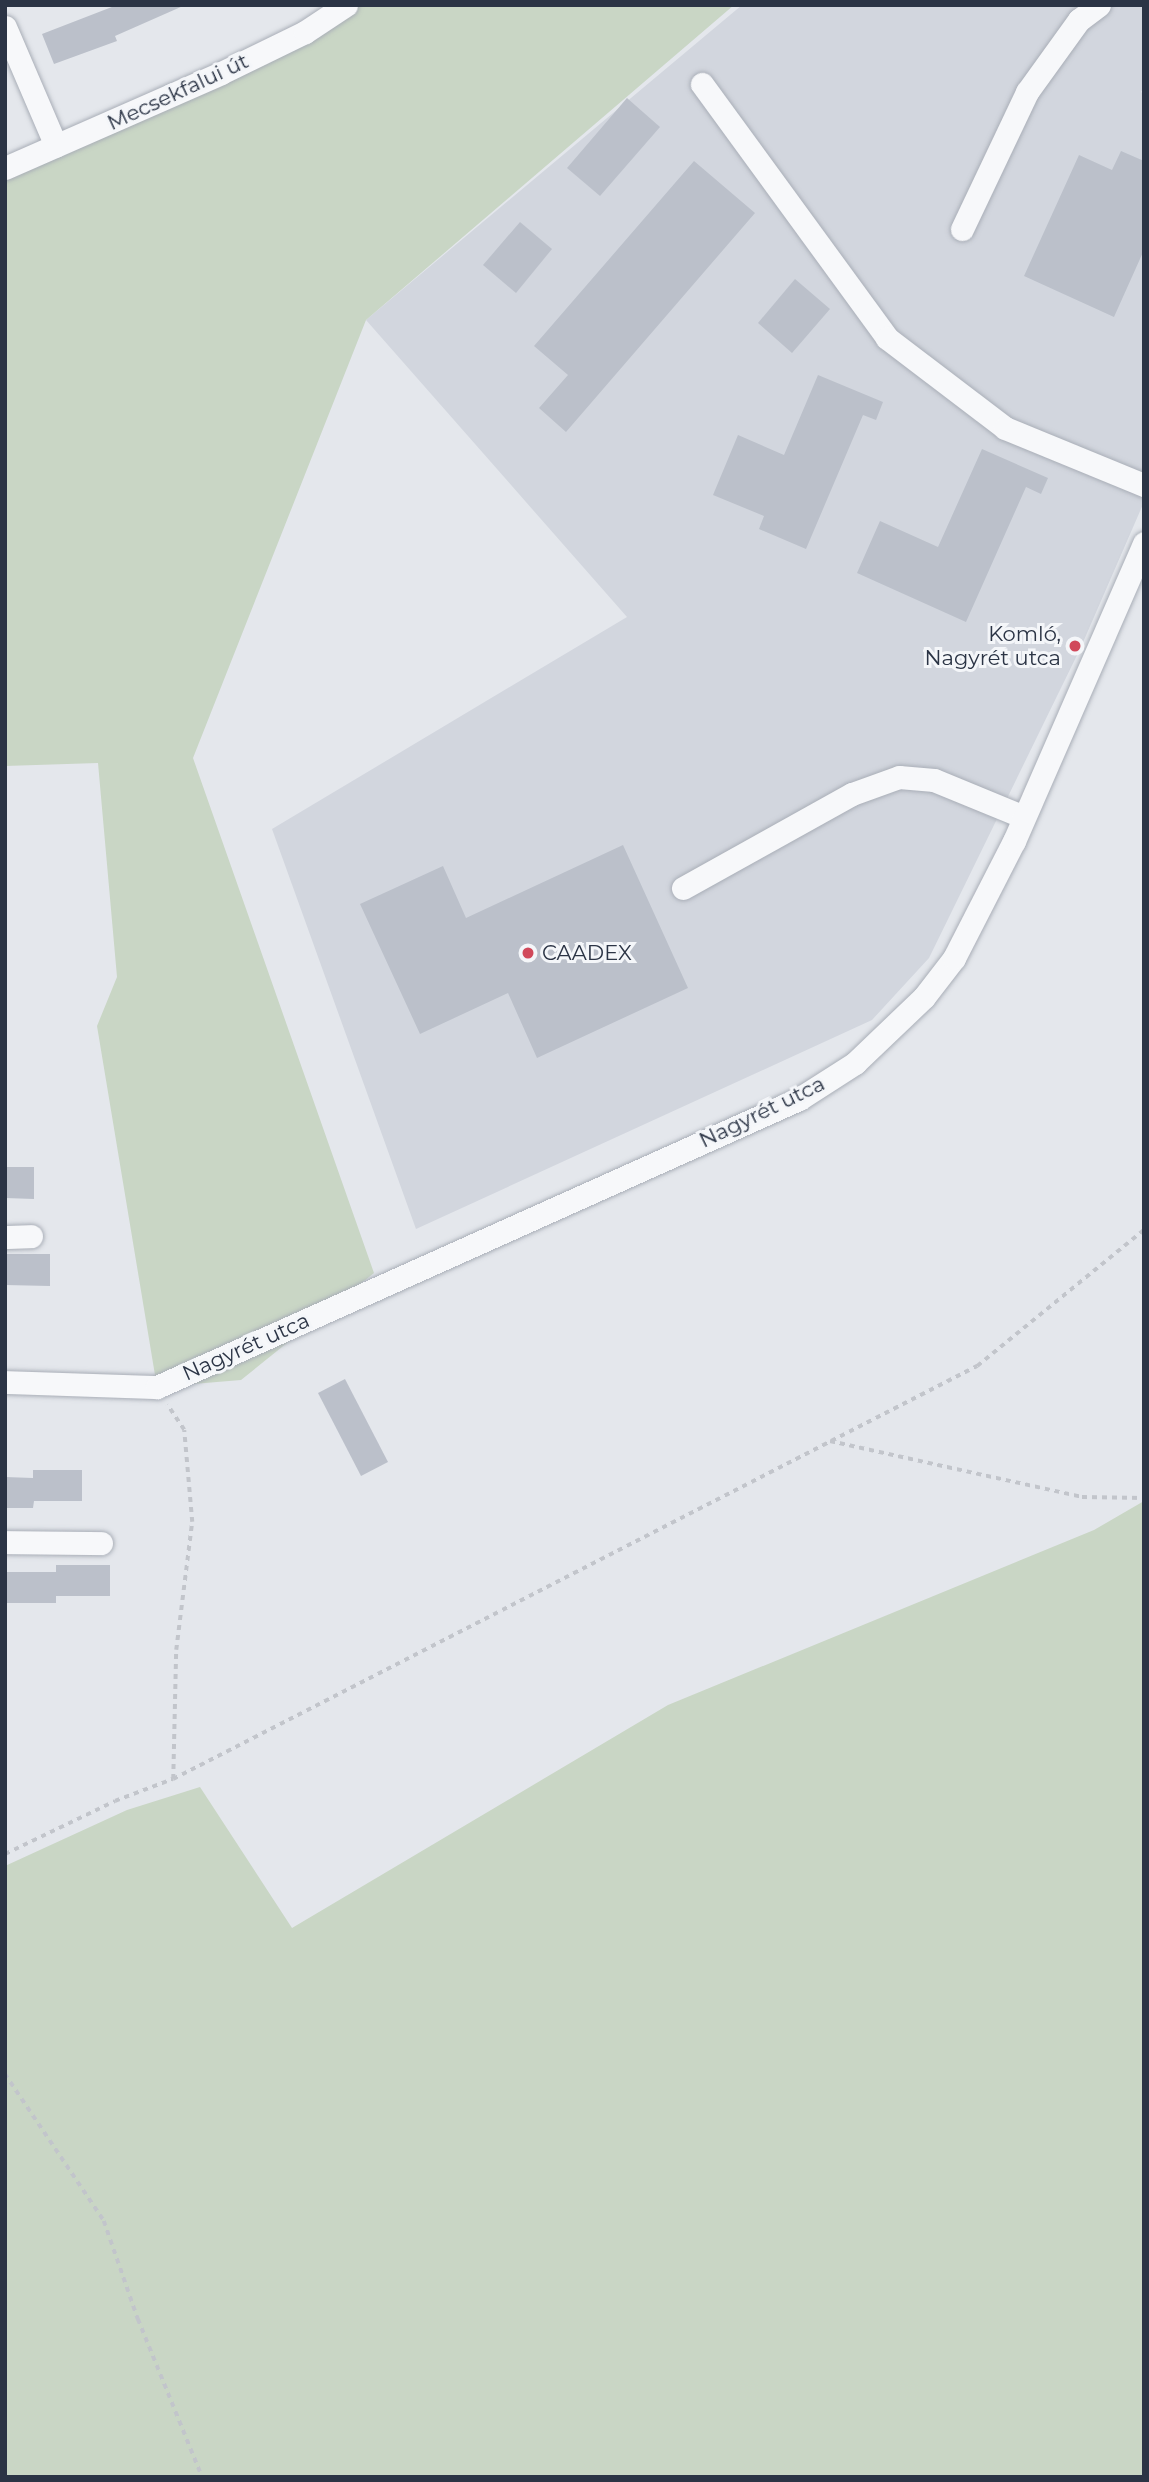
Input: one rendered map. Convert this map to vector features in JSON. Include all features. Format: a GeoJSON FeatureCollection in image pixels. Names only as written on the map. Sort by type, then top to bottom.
{"type":"FeatureCollection","features":[{"type":"Feature","properties":{"kind":"street","name":"Mecsekfalui út"},"geometry":{"type":"LineString","coordinates":[[5,167],[305,32],[346,5]]}},
{"type":"Feature","properties":{"kind":"street"},"geometry":{"type":"LineString","coordinates":[[962,229],[1027,92],[1079,20],[1099,5]]}},
{"type":"Feature","properties":{"kind":"street"},"geometry":{"type":"LineString","coordinates":[[5,27],[56,146]]}},
{"type":"Feature","properties":{"kind":"street"},"geometry":{"type":"LineString","coordinates":[[702,84],[887,338],[1004,428],[1144,485]]}},
{"type":"Feature","properties":{"kind":"street","name":"Nagyrét utca"},"geometry":{"type":"LineString","coordinates":[[157,1387],[799,1099],[855,1063],[924,997],[954,958],[1024,817],[1144,543]]}},
{"type":"Feature","properties":{"kind":"street"},"geometry":{"type":"LineString","coordinates":[[683,888],[852,794],[899,777],[934,780],[1024,817]]}},
{"type":"Feature","properties":{"kind":"street"},"geometry":{"type":"LineString","coordinates":[[5,1237],[31,1236]]}},
{"type":"Feature","properties":{"kind":"street"},"geometry":{"type":"LineString","coordinates":[[5,1382],[157,1387]]}},
{"type":"Feature","properties":{"kind":"street"},"geometry":{"type":"LineString","coordinates":[[5,1542],[101,1542]]}},
{"type":"Feature","properties":{"kind":"path"},"geometry":{"type":"LineString","coordinates":[[5,1854],[115,1801],[173,1779],[978,1366],[1144,1230]]}},
{"type":"Feature","properties":{"kind":"path"},"geometry":{"type":"LineString","coordinates":[[157,1387],[184,1430],[192,1522],[176,1650],[173,1779]]}},
{"type":"Feature","properties":{"kind":"path"},"geometry":{"type":"LineString","coordinates":[[828,1441],[1082,1497],[1144,1498]]}},
{"type":"Feature","properties":{"kind":"path"},"geometry":{"type":"LineString","coordinates":[[5,2074],[104,2221],[138,2319],[202,2477]]}},
{"type":"Feature","properties":{"kind":"shaded area"},"geometry":{"type":"Polygon","coordinates":[[[742,5],[1144,5],[1144,88],[1141,92],[1144,94],[1144,502],[1081,647],[929,958],[872,1020],[416,1229],[272,829],[627,617],[366,320],[742,5]]]}},
{"type":"Feature","properties":{"kind":"green space"},"geometry":{"type":"Polygon","coordinates":[[[346,5],[734,5],[366,320],[193,758],[374,1273],[241,1380],[157,1387],[97,1026],[117,977],[98,763],[5,766],[5,168],[346,5]]]}},
{"type":"Feature","properties":{"kind":"green space"},"geometry":{"type":"Polygon","coordinates":[[[1144,1501],[1144,2477],[5,2477],[5,1866],[127,1810],[200,1787],[292,1928],[668,1705],[1094,1530],[1144,1501]]]}},
{"type":"Feature","properties":{"kind":"building"},"geometry":{"type":"Polygon","coordinates":[[[117,5],[183,6],[115,36],[117,41],[54,64],[42,34],[117,5]]]}},
{"type":"Feature","properties":{"kind":"building"},"geometry":{"type":"Polygon","coordinates":[[[627,98],[660,127],[600,196],[567,168],[627,98]]]}},
{"type":"Feature","properties":{"kind":"building"},"geometry":{"type":"Polygon","coordinates":[[[1121,151],[1144,161],[1144,250],[1114,317],[1024,276],[1079,155],[1112,170],[1121,151]]]}},
{"type":"Feature","properties":{"kind":"building"},"geometry":{"type":"Polygon","coordinates":[[[694,161],[755,213],[566,432],[539,408],[568,375],[534,346],[694,161]]]}},
{"type":"Feature","properties":{"kind":"building"},"geometry":{"type":"Polygon","coordinates":[[[520,222],[552,249],[516,293],[483,265],[520,222]]]}},
{"type":"Feature","properties":{"kind":"building"},"geometry":{"type":"Polygon","coordinates":[[[795,279],[830,309],[792,353],[758,323],[795,279]]]}},
{"type":"Feature","properties":{"kind":"building"},"geometry":{"type":"Polygon","coordinates":[[[818,375],[883,402],[876,420],[863,415],[806,549],[759,529],[764,516],[713,495],[738,435],[784,455],[818,375]]]}},
{"type":"Feature","properties":{"kind":"building"},"geometry":{"type":"Polygon","coordinates":[[[982,449],[1048,478],[1041,494],[1026,487],[966,622],[857,573],[880,521],[938,547],[982,449]]]}},
{"type":"Feature","properties":{"kind":"building","name":"CAADEX"},"geometry":{"type":"Polygon","coordinates":[[[623,845],[688,988],[537,1058],[508,993],[420,1034],[360,904],[443,866],[466,918],[623,845]]]}},
{"type":"Feature","properties":{"kind":"building"},"geometry":{"type":"Polygon","coordinates":[[[5,1167],[34,1167],[34,1199],[5,1198],[5,1167]]]}},
{"type":"Feature","properties":{"kind":"building"},"geometry":{"type":"Polygon","coordinates":[[[5,1254],[50,1254],[50,1286],[5,1285],[5,1254]]]}},
{"type":"Feature","properties":{"kind":"building"},"geometry":{"type":"Polygon","coordinates":[[[345,1379],[388,1462],[361,1476],[318,1393],[345,1379]]]}},
{"type":"Feature","properties":{"kind":"building"},"geometry":{"type":"Polygon","coordinates":[[[33,1470],[82,1470],[82,1501],[34,1501],[33,1508],[5,1508],[5,1477],[33,1478],[33,1470]]]}},
{"type":"Feature","properties":{"kind":"building"},"geometry":{"type":"Polygon","coordinates":[[[56,1565],[110,1565],[110,1596],[56,1596],[56,1603],[5,1603],[5,1572],[56,1572],[56,1565]]]}},
{"type":"Feature","properties":{"kind":"place","name":"Komló, Nagyrét utca"},"geometry":{"type":"Point","coordinates":[1075,646]}},
{"type":"Feature","properties":{"kind":"place","name":"CAADEX"},"geometry":{"type":"Point","coordinates":[528,953]}}]}
